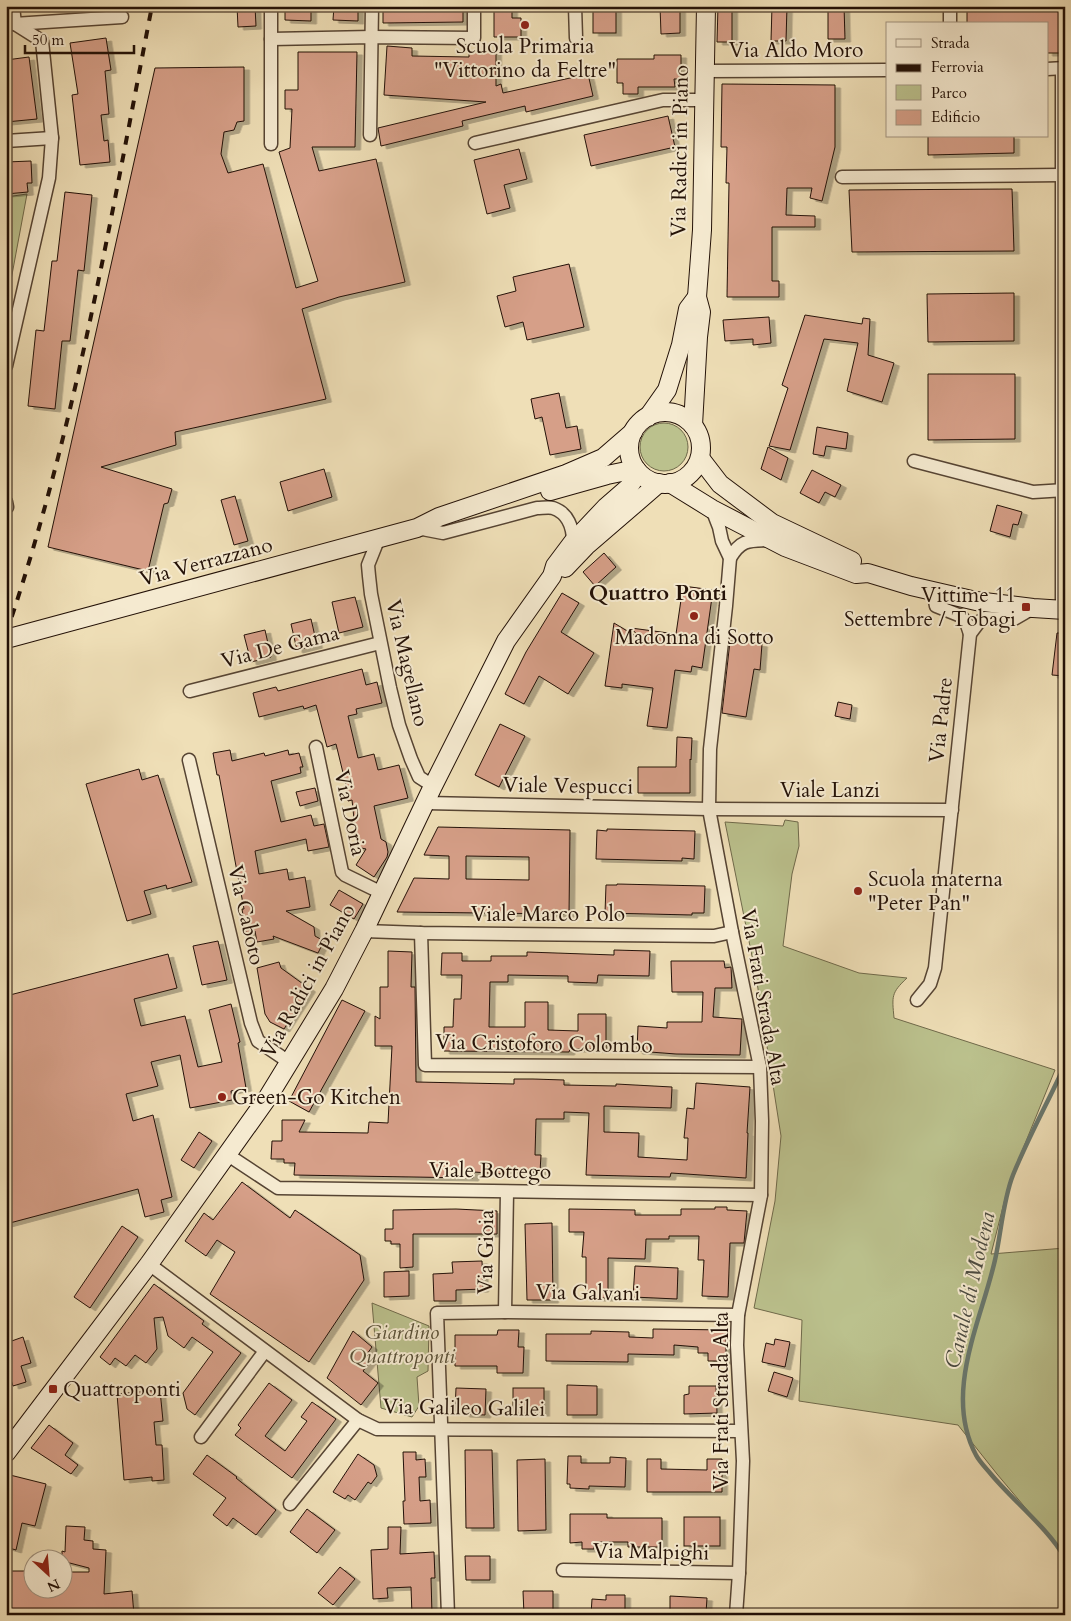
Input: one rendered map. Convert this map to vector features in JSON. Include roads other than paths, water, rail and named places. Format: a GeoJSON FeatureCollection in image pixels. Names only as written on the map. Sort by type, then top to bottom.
{"type":"FeatureCollection","features":[{"type":"Feature","properties":{"kind":"street"},"geometry":{"type":"LineString","coordinates":[[11,24],[13,6]]}},
{"type":"Feature","properties":{"kind":"street"},"geometry":{"type":"LineString","coordinates":[[271,6],[271,144]]}},
{"type":"Feature","properties":{"kind":"street"},"geometry":{"type":"LineString","coordinates":[[370,135],[372,6]]}},
{"type":"Feature","properties":{"kind":"street"},"geometry":{"type":"LineString","coordinates":[[271,40],[372,37],[474,38],[474,6]]}},
{"type":"Feature","properties":{"kind":"street"},"geometry":{"type":"LineString","coordinates":[[575,6],[576,38]]}},
{"type":"Feature","properties":{"kind":"street","name":"Via Radici in Piano"},"geometry":{"type":"LineString","coordinates":[[552,576],[561,572],[586,546],[664,483],[685,478],[700,458],[700,441],[693,425],[701,312],[697,297],[702,230],[706,6]]}},
{"type":"Feature","properties":{"kind":"street"},"geometry":{"type":"LineString","coordinates":[[950,6],[950,22]]}},
{"type":"Feature","properties":{"kind":"street"},"geometry":{"type":"LineString","coordinates":[[11,24],[122,17]]}},
{"type":"Feature","properties":{"kind":"street"},"geometry":{"type":"LineString","coordinates":[[6,366],[49,178],[52,138],[42,41],[11,24]]}},
{"type":"Feature","properties":{"kind":"street"},"geometry":{"type":"LineString","coordinates":[[633,432],[629,447],[630,455],[637,470],[648,479],[664,483],[785,547],[856,574],[868,573],[976,601],[1063,610],[1063,196],[1061,175],[1063,68],[1048,69]]}},
{"type":"Feature","properties":{"kind":"street","name":"Via Aldo Moro"},"geometry":{"type":"LineString","coordinates":[[704,71],[886,70]]}},
{"type":"Feature","properties":{"kind":"street"},"geometry":{"type":"LineString","coordinates":[[474,143],[662,100],[704,100]]}},
{"type":"Feature","properties":{"kind":"street"},"geometry":{"type":"LineString","coordinates":[[6,141],[52,138]]}},
{"type":"Feature","properties":{"kind":"street"},"geometry":{"type":"LineString","coordinates":[[842,177],[1061,175]]}},
{"type":"Feature","properties":{"kind":"street","name":"Via Radici in Piano"},"geometry":{"type":"LineString","coordinates":[[633,432],[639,423],[648,417],[667,390],[681,345],[688,309],[697,297]]}},
{"type":"Feature","properties":{"kind":"street"},"geometry":{"type":"LineString","coordinates":[[648,417],[667,412],[686,418],[693,425]]}},
{"type":"Feature","properties":{"kind":"street","name":"Via Verrazzano"},"geometry":{"type":"LineString","coordinates":[[6,639],[417,528],[439,518],[566,474],[603,458],[633,432]]}},
{"type":"Feature","properties":{"kind":"street"},"geometry":{"type":"LineString","coordinates":[[700,458],[720,484],[772,523],[862,566],[868,573]]}},
{"type":"Feature","properties":{"kind":"street"},"geometry":{"type":"LineString","coordinates":[[914,461],[1033,492],[1064,491]]}},
{"type":"Feature","properties":{"kind":"street","name":"Via Radici in Piano"},"geometry":{"type":"LineString","coordinates":[[6,1454],[148,1264],[268,1098],[334,989],[506,641],[552,576],[555,566],[573,542],[606,507],[629,487],[637,470]]}},
{"type":"Feature","properties":{"kind":"street","name":"Via Verrazzano"},"geometry":{"type":"LineString","coordinates":[[417,528],[443,526],[517,500],[607,475],[637,470]]}},
{"type":"Feature","properties":{"kind":"street","name":"Via Verrazzano"},"geometry":{"type":"LineString","coordinates":[[417,528],[443,533],[537,508],[553,508],[570,522],[573,531],[573,542]]}},
{"type":"Feature","properties":{"kind":"street","name":"Via Frati Strada Alta"},"geometry":{"type":"LineString","coordinates":[[712,509],[722,541],[730,558],[710,748],[709,809],[760,1067],[762,1121],[761,1195],[738,1315],[736,1346],[743,1461],[736,1615]]}},
{"type":"Feature","properties":{"kind":"street","name":"Via Magellano"},"geometry":{"type":"LineString","coordinates":[[378,540],[368,565],[380,643],[400,726],[411,759],[418,777],[433,786]]}},
{"type":"Feature","properties":{"kind":"street"},"geometry":{"type":"LineString","coordinates":[[730,558],[737,546],[750,541],[773,540]]}},
{"type":"Feature","properties":{"kind":"street"},"geometry":{"type":"LineString","coordinates":[[933,590],[936,606],[961,616],[966,622],[970,634]]}},
{"type":"Feature","properties":{"kind":"street"},"geometry":{"type":"LineString","coordinates":[[970,634],[979,622],[985,618],[1014,619],[1033,608]]}},
{"type":"Feature","properties":{"kind":"street","name":"Via Padre"},"geometry":{"type":"LineString","coordinates":[[917,1000],[930,984],[935,968],[970,634]]}},
{"type":"Feature","properties":{"kind":"street","name":"Via De Gama"},"geometry":{"type":"LineString","coordinates":[[190,691],[380,643]]}},
{"type":"Feature","properties":{"kind":"street","name":"Via Doria"},"geometry":{"type":"LineString","coordinates":[[316,747],[342,872],[382,893]]}},
{"type":"Feature","properties":{"kind":"street","name":"Via Caboto"},"geometry":{"type":"LineString","coordinates":[[189,760],[251,1024],[258,1041],[290,1062]]}},
{"type":"Feature","properties":{"kind":"street","name":"Viale Vespucci"},"geometry":{"type":"LineString","coordinates":[[426,803],[709,809]]}},
{"type":"Feature","properties":{"kind":"street","name":"Viale Lanzi"},"geometry":{"type":"LineString","coordinates":[[709,809],[952,810]]}},
{"type":"Feature","properties":{"kind":"street","name":"Viale Marco Polo"},"geometry":{"type":"LineString","coordinates":[[364,931],[714,936],[732,932]]}},
{"type":"Feature","properties":{"kind":"street","name":"Via Cristoforo Colombo"},"geometry":{"type":"LineString","coordinates":[[421,933],[426,1065],[760,1067]]}},
{"type":"Feature","properties":{"kind":"street","name":"Viale Bottego"},"geometry":{"type":"LineString","coordinates":[[228,1155],[278,1188],[761,1195]]}},
{"type":"Feature","properties":{"kind":"street","name":"Via Gioia"},"geometry":{"type":"LineString","coordinates":[[505,1312],[507,1192]]}},
{"type":"Feature","properties":{"kind":"street","name":"Via Galileo Galilei"},"geometry":{"type":"LineString","coordinates":[[148,1264],[358,1420],[378,1429],[742,1431]]}},
{"type":"Feature","properties":{"kind":"street","name":"Via Galvani"},"geometry":{"type":"LineString","coordinates":[[441,1429],[437,1313],[738,1315]]}},
{"type":"Feature","properties":{"kind":"street"},"geometry":{"type":"LineString","coordinates":[[201,1437],[265,1351]]}},
{"type":"Feature","properties":{"kind":"street"},"geometry":{"type":"LineString","coordinates":[[290,1504],[358,1420]]}},
{"type":"Feature","properties":{"kind":"street"},"geometry":{"type":"LineString","coordinates":[[441,1429],[448,1615]]}},
{"type":"Feature","properties":{"kind":"street","name":"Via Malpighi"},"geometry":{"type":"LineString","coordinates":[[563,1570],[739,1573]]}},
{"type":"Feature","properties":{"kind":"waterway","name":"Canale di Modena"},"geometry":{"type":"LineString","coordinates":[[1065,1065],[1025,1147],[1010,1185],[1004,1206],[995,1260],[968,1358],[964,1382],[963,1407],[967,1431],[979,1460],[1040,1525],[1065,1558]]}},
{"type":"Feature","properties":{"kind":"railway"},"geometry":{"type":"LineString","coordinates":[[6,634],[52,480],[72,402],[106,244],[152,6]]}},
{"type":"Feature","properties":{"kind":"place","name":"Scuola Primaria \"Vittorino da Feltre\""},"geometry":{"type":"Point","coordinates":[525,25]}},
{"type":"Feature","properties":{"kind":"place","name":"Vittime 11 Settembre / Tobagi"},"geometry":{"type":"Point","coordinates":[1026,607]}},
{"type":"Feature","properties":{"kind":"place","name":"Madonna di Sotto"},"geometry":{"type":"Point","coordinates":[694,616]}},
{"type":"Feature","properties":{"kind":"place","name":"Scuola materna \"Peter Pan\""},"geometry":{"type":"Point","coordinates":[858,891]}},
{"type":"Feature","properties":{"kind":"place","name":"Green-Go Kitchen"},"geometry":{"type":"Point","coordinates":[222,1097]}},
{"type":"Feature","properties":{"kind":"place","name":"Quattroponti"},"geometry":{"type":"Point","coordinates":[53,1389]}},
{"type":"Feature","properties":{"kind":"district","name":"Quattro Ponti"},"geometry":{"type":"Point","coordinates":[658,593]}},
{"type":"Feature","properties":{"kind":"park label","name":"Giardino Quattroponti"},"geometry":{"type":"Point","coordinates":[402,1344]}}]}
